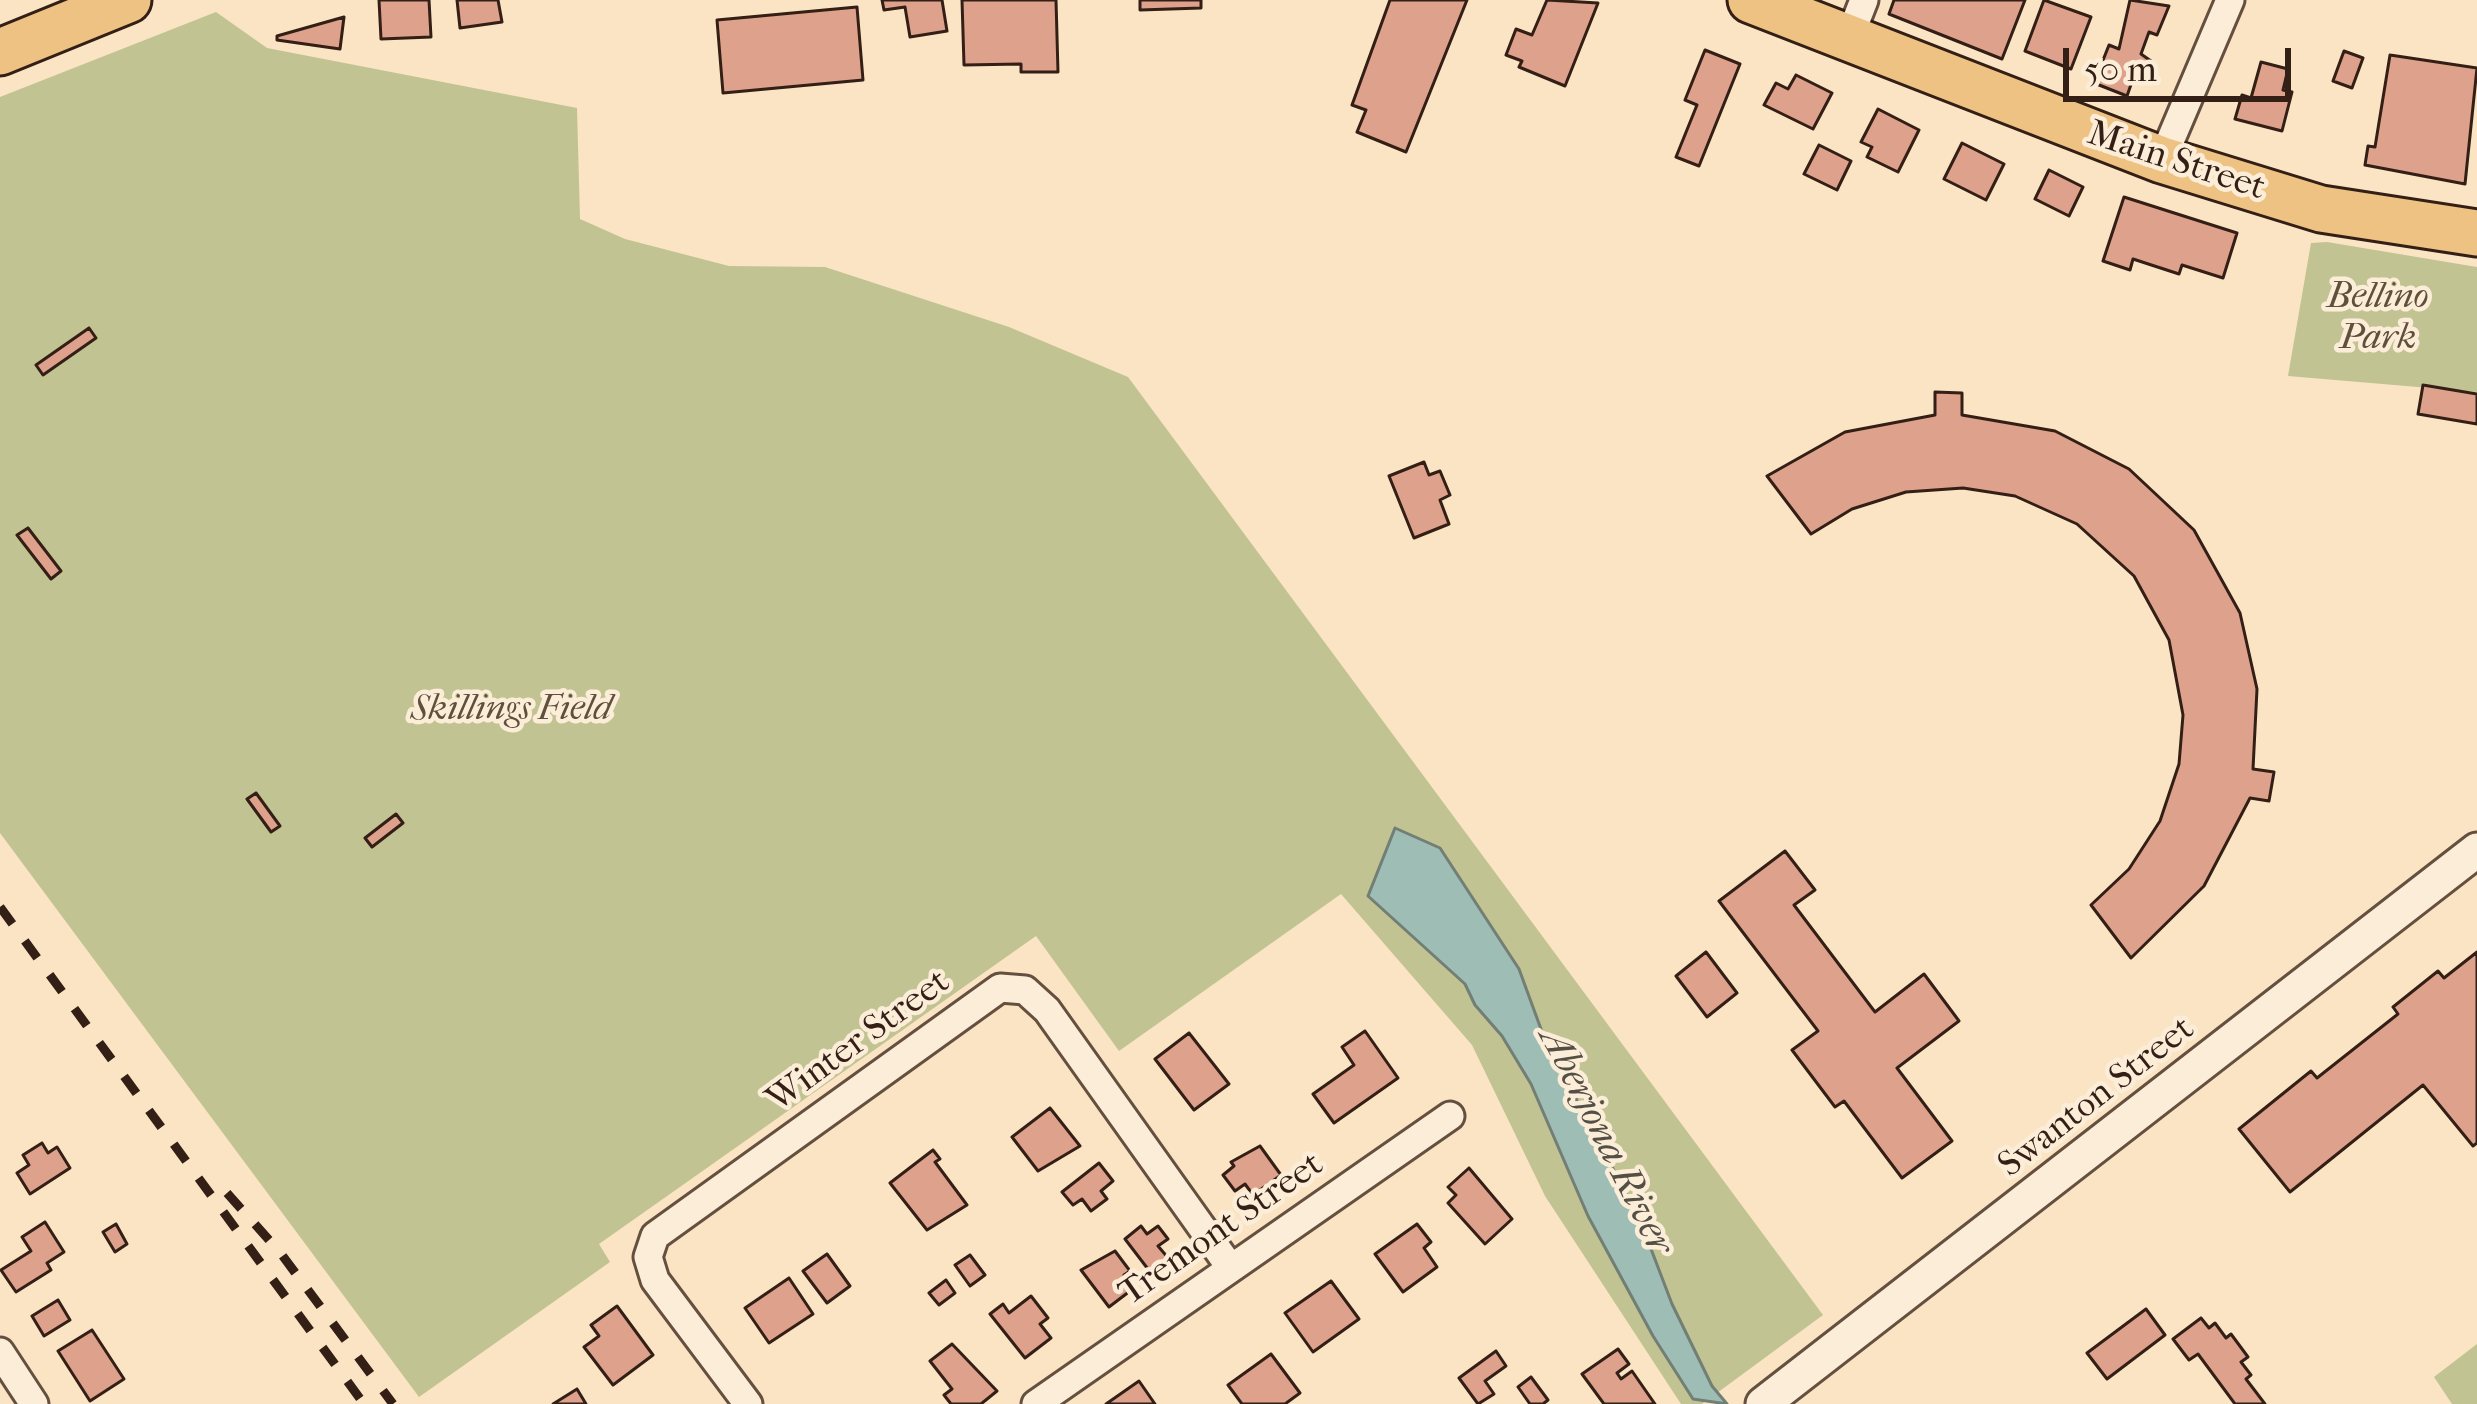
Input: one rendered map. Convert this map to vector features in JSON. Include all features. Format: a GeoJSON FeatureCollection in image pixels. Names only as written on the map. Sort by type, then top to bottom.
{"type":"FeatureCollection","features":[{"type":"Feature","properties":{"kind":"main road"},"geometry":{"type":"LineString","coordinates":[[0,52],[128,0]]}},
{"type":"Feature","properties":{"kind":"main road","name":"Main Street"},"geometry":{"type":"LineString","coordinates":[[1751,0],[1856,20],[2162,160],[2321,208],[2477,233]]}},
{"type":"Feature","properties":{"kind":"street"},"geometry":{"type":"LineString","coordinates":[[2162,160],[2230,0]]}},
{"type":"Feature","properties":{"kind":"street","name":"Swanton Street"},"geometry":{"type":"LineString","coordinates":[[1763,1404],[2477,850]]}},
{"type":"Feature","properties":{"kind":"street","name":"Winter Street"},"geometry":{"type":"LineString","coordinates":[[748,1404],[655,1280],[648,1257],[660,1231],[980,1000],[1010,986],[1025,990],[1047,1010],[1230,1267]]}},
{"type":"Feature","properties":{"kind":"street","name":"Tremont Street"},"geometry":{"type":"LineString","coordinates":[[1036,1404],[1450,1116]]}},
{"type":"Feature","properties":{"kind":"street"},"geometry":{"type":"LineString","coordinates":[[0,1352],[34,1404]]}},
{"type":"Feature","properties":{"kind":"green space","name":"Skillings Field"},"geometry":{"type":"Polygon","coordinates":[[[216,12],[267,48],[577,108],[580,219],[625,239],[729,266],[825,267],[1009,327],[1128,377],[1823,1315],[1702,1404],[1681,1404],[1545,1196],[1472,1045],[1341,894],[1119,1051],[1036,936],[599,1244],[610,1262],[419,1397],[0,833],[0,97],[216,12]]]}},
{"type":"Feature","properties":{"kind":"green space","name":"Bellino Park"},"geometry":{"type":"Polygon","coordinates":[[[2311,243],[2477,267],[2477,392],[2288,376],[2311,243]]]}},
{"type":"Feature","properties":{"kind":"green space"},"geometry":{"type":"Polygon","coordinates":[[[2477,1344],[2477,1404],[2452,1404],[2434,1377],[2477,1344]]]}},
{"type":"Feature","properties":{"kind":"water"},"geometry":{"type":"Polygon","coordinates":[[[1395,828],[1440,848],[1519,969],[1545,1040],[1640,1220],[1672,1304],[1712,1386],[1727,1404],[1693,1399],[1653,1336],[1588,1216],[1531,1084],[1502,1036],[1475,1005],[1465,984],[1368,896],[1395,828]]]}},
{"type":"Feature","properties":{"kind":"building"},"geometry":{"type":"Polygon","coordinates":[[[379,0],[429,0],[431,37],[381,39],[379,0]]]}},
{"type":"Feature","properties":{"kind":"building"},"geometry":{"type":"Polygon","coordinates":[[[457,0],[498,0],[502,22],[460,28],[457,0]]]}},
{"type":"Feature","properties":{"kind":"building"},"geometry":{"type":"Polygon","coordinates":[[[882,0],[942,0],[947,31],[910,37],[905,7],[884,10],[882,0]]]}},
{"type":"Feature","properties":{"kind":"building"},"geometry":{"type":"Polygon","coordinates":[[[962,0],[1056,0],[1058,72],[1021,72],[1021,64],[964,65],[962,0]]]}},
{"type":"Feature","properties":{"kind":"building"},"geometry":{"type":"Polygon","coordinates":[[[1140,0],[1201,0],[1201,8],[1140,10],[1140,0]]]}},
{"type":"Feature","properties":{"kind":"building"},"geometry":{"type":"Polygon","coordinates":[[[1390,0],[1467,0],[1406,152],[1357,132],[1366,110],[1352,105],[1390,0]]]}},
{"type":"Feature","properties":{"kind":"building"},"geometry":{"type":"Polygon","coordinates":[[[1547,0],[1598,3],[1565,86],[1519,67],[1522,61],[1506,55],[1516,29],[1532,35],[1547,0]]]}},
{"type":"Feature","properties":{"kind":"building"},"geometry":{"type":"Polygon","coordinates":[[[1894,0],[2025,0],[2002,59],[1889,14],[1894,0]]]}},
{"type":"Feature","properties":{"kind":"building"},"geometry":{"type":"Polygon","coordinates":[[[2044,0],[2091,17],[2071,69],[2025,51],[2044,0]]]}},
{"type":"Feature","properties":{"kind":"building"},"geometry":{"type":"Polygon","coordinates":[[[2130,0],[2169,6],[2157,35],[2149,32],[2141,54],[2151,61],[2151,71],[2135,73],[2127,96],[2094,83],[2109,45],[2119,49],[2130,0]]]}},
{"type":"Feature","properties":{"kind":"building"},"geometry":{"type":"Polygon","coordinates":[[[857,7],[863,80],[723,93],[717,20],[857,7]]]}},
{"type":"Feature","properties":{"kind":"building"},"geometry":{"type":"Polygon","coordinates":[[[344,17],[340,49],[277,40],[277,36],[344,17]]]}},
{"type":"Feature","properties":{"kind":"building"},"geometry":{"type":"Polygon","coordinates":[[[1705,50],[1740,64],[1699,166],[1676,157],[1697,105],[1685,100],[1705,50]]]}},
{"type":"Feature","properties":{"kind":"building"},"geometry":{"type":"Polygon","coordinates":[[[2344,51],[2363,58],[2352,88],[2333,81],[2344,51]]]}},
{"type":"Feature","properties":{"kind":"building"},"geometry":{"type":"Polygon","coordinates":[[[2390,55],[2477,68],[2465,184],[2365,165],[2368,146],[2375,147],[2390,55]]]}},
{"type":"Feature","properties":{"kind":"building"},"geometry":{"type":"Polygon","coordinates":[[[2261,62],[2288,69],[2283,90],[2292,92],[2282,131],[2235,119],[2242,95],[2251,98],[2261,62]]]}},
{"type":"Feature","properties":{"kind":"building"},"geometry":{"type":"Polygon","coordinates":[[[1796,75],[1832,93],[1813,129],[1764,105],[1776,83],[1788,89],[1796,75]]]}},
{"type":"Feature","properties":{"kind":"building"},"geometry":{"type":"Polygon","coordinates":[[[1878,109],[1919,130],[1898,172],[1867,157],[1872,147],[1861,142],[1878,109]]]}},
{"type":"Feature","properties":{"kind":"building"},"geometry":{"type":"Polygon","coordinates":[[[1962,143],[2004,164],[1986,200],[1944,179],[1962,143]]]}},
{"type":"Feature","properties":{"kind":"building"},"geometry":{"type":"Polygon","coordinates":[[[1819,145],[1851,161],[1837,190],[1804,174],[1819,145]]]}},
{"type":"Feature","properties":{"kind":"building"},"geometry":{"type":"Polygon","coordinates":[[[2049,170],[2083,187],[2069,216],[2035,199],[2049,170]]]}},
{"type":"Feature","properties":{"kind":"building"},"geometry":{"type":"Polygon","coordinates":[[[2124,197],[2237,233],[2223,278],[2182,265],[2179,274],[2133,259],[2130,270],[2103,261],[2124,197]]]}},
{"type":"Feature","properties":{"kind":"building"},"geometry":{"type":"Polygon","coordinates":[[[89,328],[96,338],[43,375],[36,365],[89,328]]]}},
{"type":"Feature","properties":{"kind":"building"},"geometry":{"type":"Polygon","coordinates":[[[2423,385],[2477,394],[2477,424],[2418,414],[2423,385]]]}},
{"type":"Feature","properties":{"kind":"building"},"geometry":{"type":"Polygon","coordinates":[[[1935,392],[1962,393],[1962,415],[2055,431],[2129,469],[2194,530],[2240,613],[2257,689],[2253,769],[2274,772],[2269,801],[2250,798],[2204,886],[2131,958],[2091,905],[2129,869],[2160,821],[2179,764],[2183,715],[2169,640],[2134,576],[2077,524],[2015,496],[1963,488],[1906,492],[1852,509],[1811,534],[1767,476],[1845,432],[1935,415],[1935,392]]]}},
{"type":"Feature","properties":{"kind":"building"},"geometry":{"type":"Polygon","coordinates":[[[1424,462],[1429,475],[1440,471],[1450,495],[1440,500],[1449,524],[1414,538],[1389,476],[1424,462]]]}},
{"type":"Feature","properties":{"kind":"building"},"geometry":{"type":"Polygon","coordinates":[[[28,528],[61,571],[51,579],[17,535],[28,528]]]}},
{"type":"Feature","properties":{"kind":"building"},"geometry":{"type":"Polygon","coordinates":[[[256,793],[280,826],[271,832],[247,799],[256,793]]]}},
{"type":"Feature","properties":{"kind":"building"},"geometry":{"type":"Polygon","coordinates":[[[396,814],[403,823],[372,847],[365,838],[396,814]]]}},
{"type":"Feature","properties":{"kind":"building"},"geometry":{"type":"Polygon","coordinates":[[[1785,851],[1815,890],[1794,905],[1875,1012],[1924,974],[1959,1021],[1897,1068],[1952,1141],[1902,1178],[1844,1101],[1835,1107],[1792,1050],[1818,1031],[1719,901],[1785,851]]]}},
{"type":"Feature","properties":{"kind":"building"},"geometry":{"type":"Polygon","coordinates":[[[1706,952],[1737,993],[1707,1017],[1676,976],[1706,952]]]}},
{"type":"Feature","properties":{"kind":"building"},"geometry":{"type":"Polygon","coordinates":[[[2477,952],[2477,1143],[2473,1146],[2423,1085],[2290,1192],[2239,1129],[2311,1071],[2317,1078],[2398,1014],[2393,1007],[2438,971],[2444,978],[2477,952]]]}},
{"type":"Feature","properties":{"kind":"building"},"geometry":{"type":"Polygon","coordinates":[[[1365,1031],[1398,1078],[1334,1123],[1313,1094],[1354,1065],[1342,1047],[1365,1031]]]}},
{"type":"Feature","properties":{"kind":"building"},"geometry":{"type":"Polygon","coordinates":[[[1189,1033],[1229,1084],[1194,1110],[1155,1059],[1189,1033]]]}},
{"type":"Feature","properties":{"kind":"building"},"geometry":{"type":"Polygon","coordinates":[[[1050,1108],[1080,1146],[1038,1171],[1012,1137],[1050,1108]]]}},
{"type":"Feature","properties":{"kind":"building"},"geometry":{"type":"Polygon","coordinates":[[[42,1143],[48,1153],[57,1147],[70,1168],[30,1194],[17,1173],[29,1165],[23,1155],[42,1143]]]}},
{"type":"Feature","properties":{"kind":"building"},"geometry":{"type":"Polygon","coordinates":[[[1260,1146],[1281,1175],[1253,1195],[1245,1184],[1235,1191],[1223,1175],[1234,1166],[1231,1162],[1260,1146]]]}},
{"type":"Feature","properties":{"kind":"building"},"geometry":{"type":"Polygon","coordinates":[[[933,1150],[940,1159],[935,1162],[967,1205],[927,1230],[890,1183],[933,1150]]]}},
{"type":"Feature","properties":{"kind":"building"},"geometry":{"type":"Polygon","coordinates":[[[1099,1163],[1113,1181],[1101,1191],[1107,1199],[1091,1211],[1082,1199],[1073,1205],[1062,1192],[1099,1163]]]}},
{"type":"Feature","properties":{"kind":"building"},"geometry":{"type":"Polygon","coordinates":[[[1469,1168],[1512,1219],[1485,1244],[1448,1203],[1456,1195],[1448,1187],[1469,1168]]]}},
{"type":"Feature","properties":{"kind":"building"},"geometry":{"type":"Polygon","coordinates":[[[45,1222],[64,1252],[47,1263],[51,1270],[16,1292],[1,1270],[31,1251],[22,1237],[45,1222]]]}},
{"type":"Feature","properties":{"kind":"building"},"geometry":{"type":"Polygon","coordinates":[[[116,1224],[127,1244],[115,1252],[103,1232],[116,1224]]]}},
{"type":"Feature","properties":{"kind":"building"},"geometry":{"type":"Polygon","coordinates":[[[1417,1224],[1431,1242],[1424,1248],[1437,1267],[1403,1292],[1375,1254],[1417,1224]]]}},
{"type":"Feature","properties":{"kind":"building"},"geometry":{"type":"Polygon","coordinates":[[[1141,1226],[1147,1234],[1158,1226],[1168,1239],[1158,1246],[1169,1259],[1151,1273],[1125,1239],[1141,1226]]]}},
{"type":"Feature","properties":{"kind":"building"},"geometry":{"type":"Polygon","coordinates":[[[1115,1251],[1130,1271],[1124,1275],[1134,1288],[1109,1307],[1081,1270],[1115,1251]]]}},
{"type":"Feature","properties":{"kind":"building"},"geometry":{"type":"Polygon","coordinates":[[[827,1254],[850,1286],[827,1303],[803,1271],[827,1254]]]}},
{"type":"Feature","properties":{"kind":"building"},"geometry":{"type":"Polygon","coordinates":[[[970,1255],[985,1275],[970,1286],[955,1265],[970,1255]]]}},
{"type":"Feature","properties":{"kind":"building"},"geometry":{"type":"Polygon","coordinates":[[[789,1278],[813,1314],[769,1343],[745,1308],[789,1278]]]}},
{"type":"Feature","properties":{"kind":"building"},"geometry":{"type":"Polygon","coordinates":[[[946,1280],[955,1293],[939,1305],[929,1293],[946,1280]]]}},
{"type":"Feature","properties":{"kind":"building"},"geometry":{"type":"Polygon","coordinates":[[[1331,1281],[1359,1319],[1313,1352],[1285,1313],[1331,1281]]]}},
{"type":"Feature","properties":{"kind":"building"},"geometry":{"type":"Polygon","coordinates":[[[1031,1296],[1048,1318],[1040,1324],[1051,1338],[1025,1358],[990,1314],[1003,1304],[1009,1313],[1031,1296]]]}},
{"type":"Feature","properties":{"kind":"building"},"geometry":{"type":"Polygon","coordinates":[[[58,1300],[70,1320],[44,1336],[32,1316],[58,1300]]]}},
{"type":"Feature","properties":{"kind":"building"},"geometry":{"type":"Polygon","coordinates":[[[617,1306],[653,1355],[613,1385],[584,1347],[599,1336],[591,1325],[617,1306]]]}},
{"type":"Feature","properties":{"kind":"building"},"geometry":{"type":"Polygon","coordinates":[[[2146,1309],[2165,1335],[2107,1379],[2087,1353],[2146,1309]]]}},
{"type":"Feature","properties":{"kind":"building"},"geometry":{"type":"Polygon","coordinates":[[[2201,1318],[2209,1328],[2215,1323],[2226,1338],[2231,1334],[2248,1357],[2241,1362],[2251,1375],[2246,1379],[2265,1404],[2235,1404],[2198,1354],[2189,1360],[2173,1339],[2201,1318]]]}},
{"type":"Feature","properties":{"kind":"building"},"geometry":{"type":"Polygon","coordinates":[[[92,1330],[124,1379],[90,1401],[58,1351],[92,1330]]]}},
{"type":"Feature","properties":{"kind":"building"},"geometry":{"type":"Polygon","coordinates":[[[952,1344],[997,1391],[981,1404],[951,1404],[944,1395],[952,1389],[930,1361],[952,1344]]]}},
{"type":"Feature","properties":{"kind":"building"},"geometry":{"type":"Polygon","coordinates":[[[1618,1349],[1629,1364],[1617,1373],[1621,1379],[1632,1371],[1655,1404],[1604,1404],[1582,1374],[1618,1349]]]}},
{"type":"Feature","properties":{"kind":"building"},"geometry":{"type":"Polygon","coordinates":[[[1496,1351],[1506,1366],[1485,1381],[1494,1394],[1478,1404],[1459,1378],[1496,1351]]]}},
{"type":"Feature","properties":{"kind":"building"},"geometry":{"type":"Polygon","coordinates":[[[1271,1354],[1300,1393],[1285,1404],[1242,1404],[1228,1385],[1271,1354]]]}},
{"type":"Feature","properties":{"kind":"building"},"geometry":{"type":"Polygon","coordinates":[[[1531,1377],[1548,1400],[1543,1404],[1530,1404],[1518,1387],[1531,1377]]]}},
{"type":"Feature","properties":{"kind":"building"},"geometry":{"type":"Polygon","coordinates":[[[1139,1381],[1155,1404],[1106,1404],[1139,1381]]]}},
{"type":"Feature","properties":{"kind":"building"},"geometry":{"type":"Polygon","coordinates":[[[577,1389],[586,1404],[553,1404],[577,1389]]]}},
{"type":"Feature","properties":{"kind":"railway"},"geometry":{"type":"LineString","coordinates":[[0,907],[364,1404]]}},
{"type":"Feature","properties":{"kind":"railway"},"geometry":{"type":"LineString","coordinates":[[227,1193],[279,1251],[393,1404]]}},
{"type":"Feature","properties":{"kind":"water label","name":"Aberjona River"},"geometry":{"type":"Point","coordinates":[1605,1142]}}]}
